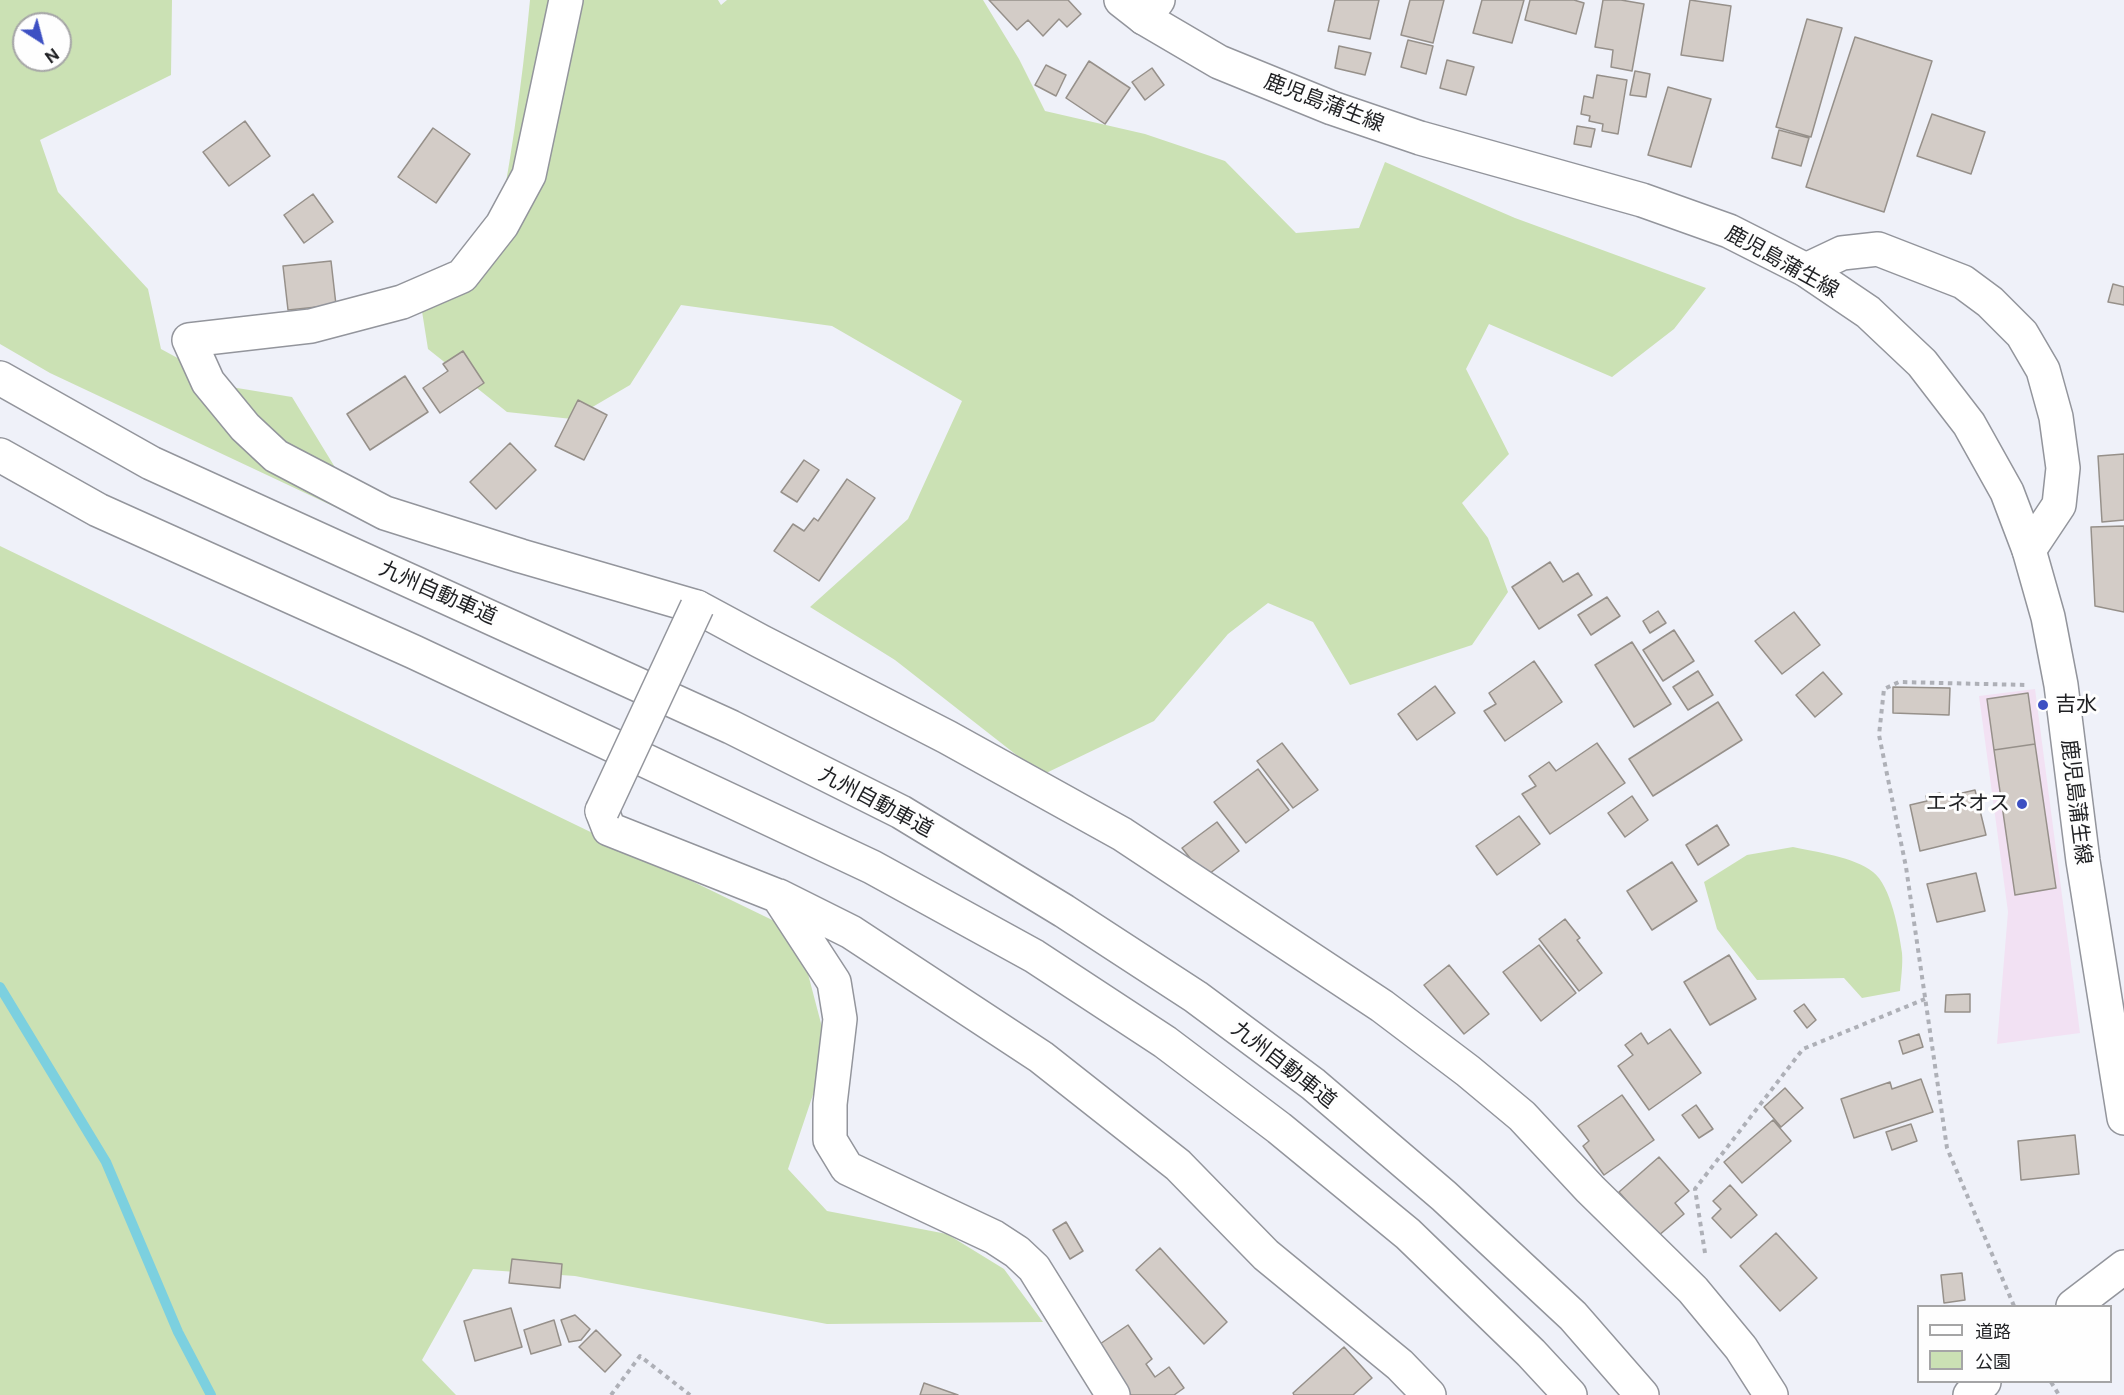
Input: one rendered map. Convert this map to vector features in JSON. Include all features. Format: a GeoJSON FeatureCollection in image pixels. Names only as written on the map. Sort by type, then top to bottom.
{"type":"FeatureCollection","features":[{"type":"Feature","properties":{"kind":"main road"},"geometry":{"type":"LineString","coordinates":[[566,0],[529,174],[502,225],[462,276],[402,302],[311,326],[189,340],[208,382],[245,427],[276,456],[384,513],[697,607],[947,737],[1122,834],[1382,1006],[1468,1071],[1522,1116],[1590,1189],[1693,1290],[1741,1348],[1771,1395]]}},
{"type":"Feature","properties":{"kind":"main road","name":"鹿児島蒲生線"},"geometry":{"type":"LineString","coordinates":[[1141,6],[1219,62],[1332,108],[1420,138],[1642,200],[1729,231],[1806,270],[1868,312],[1922,363],[1969,424],[2007,492],[2029,549],[2048,617],[2061,685],[2083,861],[2124,1118]]}},
{"type":"Feature","properties":{"kind":"main road"},"geometry":{"type":"LineString","coordinates":[[1806,270],[1842,253],[1878,249],[1964,282],[1990,302],[2022,334],[2043,370],[2056,417],[2063,468],[2059,505],[2029,549]]}},
{"type":"Feature","properties":{"kind":"main road","name":"九州自動車道"},"geometry":{"type":"LineString","coordinates":[[0,378],[151,463],[496,619],[773,748],[901,812],[1064,911],[1196,997],[1313,1084],[1444,1196],[1573,1316],[1642,1395]]}},
{"type":"Feature","properties":{"kind":"main road"},"geometry":{"type":"LineString","coordinates":[[0,455],[98,510],[414,652],[872,867],[1034,956],[1165,1042],[1279,1128],[1408,1234],[1531,1353],[1570,1395]]}},
{"type":"Feature","properties":{"kind":"main road"},"geometry":{"type":"LineString","coordinates":[[697,607],[602,811],[609,830],[778,896],[851,932],[1041,1057],[1178,1166],[1266,1255],[1400,1365],[1429,1395]]}},
{"type":"Feature","properties":{"kind":"main road"},"geometry":{"type":"LineString","coordinates":[[778,896],[834,982],[840,1019],[830,1104],[830,1140],[847,1168],[994,1237],[1017,1252],[1034,1268],[1113,1395]]}},
{"type":"Feature","properties":{"kind":"main road"},"geometry":{"type":"LineString","coordinates":[[2074,1305],[2124,1267]]}},
{"type":"Feature","properties":{"kind":"main road"},"geometry":{"type":"LineString","coordinates":[[1970,1395],[1983,1383]]}},
{"type":"Feature","properties":{"kind":"path"},"geometry":{"type":"LineString","coordinates":[[2014,1305],[1947,1148],[1906,867],[1879,735],[1884,689],[1899,682],[2061,685]]}},
{"type":"Feature","properties":{"kind":"path"},"geometry":{"type":"LineString","coordinates":[[1693,1290],[1706,1260],[1695,1189],[1803,1049],[1925,999]]}},
{"type":"Feature","properties":{"kind":"path"},"geometry":{"type":"LineString","coordinates":[[611,1395],[640,1356],[690,1395]]}},
{"type":"Feature","properties":{"kind":"shaded area","name":"エネオス"},"geometry":{"type":"Polygon","coordinates":[[[2035,689],[2080,1033],[1997,1044],[2008,912],[1979,696],[2035,689]]]}},
{"type":"Feature","properties":{"kind":"green space"},"geometry":{"type":"Polygon","coordinates":[[[0,0],[172,0],[171,75],[40,140],[58,192],[148,289],[161,349],[231,387],[292,397],[369,523],[50,373],[0,344],[0,0]]]}},
{"type":"Feature","properties":{"kind":"green space"},"geometry":{"type":"Polygon","coordinates":[[[530,0],[718,0],[721,5],[727,0],[983,0],[1019,59],[1045,111],[1145,134],[1225,161],[1296,233],[1359,228],[1385,162],[1515,218],[1706,288],[1674,329],[1612,377],[1489,324],[1466,369],[1509,454],[1462,503],[1488,538],[1508,592],[1472,645],[1350,685],[1313,622],[1268,603],[1228,634],[1154,721],[1042,775],[895,660],[810,607],[908,519],[962,401],[832,326],[681,305],[630,385],[572,419],[507,412],[428,349],[421,305],[492,259],[514,130],[530,0]]]}},
{"type":"Feature","properties":{"kind":"green space"},"geometry":{"type":"Polygon","coordinates":[[[0,546],[797,932],[828,1050],[788,1169],[827,1211],[947,1234],[1004,1269],[1043,1322],[827,1324],[575,1276],[473,1269],[422,1360],[456,1395],[0,1395],[0,546]]]}},
{"type":"Feature","properties":{"kind":"green space"},"geometry":{"type":"Polygon","coordinates":[[[1793,847],[1856,862],[1873,872],[1885,887],[1899,933],[1902,958],[1900,991],[1862,998],[1844,978],[1757,980],[1717,929],[1704,882],[1747,855],[1793,847]]]}},
{"type":"Feature","properties":{"kind":"building"},"geometry":{"type":"Polygon","coordinates":[[[989,0],[1068,0],[1081,14],[1067,27],[1059,19],[1043,36],[1028,20],[1017,30],[989,0]]]}},
{"type":"Feature","properties":{"kind":"building"},"geometry":{"type":"Polygon","coordinates":[[[1335,0],[1379,0],[1370,39],[1328,31],[1335,0]]]}},
{"type":"Feature","properties":{"kind":"building"},"geometry":{"type":"Polygon","coordinates":[[[1410,0],[1444,0],[1433,43],[1401,35],[1410,0]]]}},
{"type":"Feature","properties":{"kind":"building"},"geometry":{"type":"Polygon","coordinates":[[[1482,0],[1524,0],[1512,43],[1473,33],[1482,0]]]}},
{"type":"Feature","properties":{"kind":"building"},"geometry":{"type":"Polygon","coordinates":[[[1530,0],[1574,0],[1584,3],[1576,34],[1525,20],[1530,0]]]}},
{"type":"Feature","properties":{"kind":"building"},"geometry":{"type":"Polygon","coordinates":[[[1603,0],[1644,4],[1632,71],[1611,67],[1613,50],[1595,47],[1603,0]]]}},
{"type":"Feature","properties":{"kind":"building"},"geometry":{"type":"Polygon","coordinates":[[[1690,0],[1731,6],[1723,61],[1681,55],[1690,0]]]}},
{"type":"Feature","properties":{"kind":"building"},"geometry":{"type":"Polygon","coordinates":[[[1807,19],[1842,28],[1811,137],[1776,127],[1807,19]]]}},
{"type":"Feature","properties":{"kind":"building"},"geometry":{"type":"Polygon","coordinates":[[[1855,37],[1932,61],[1884,212],[1806,187],[1855,37]]]}},
{"type":"Feature","properties":{"kind":"building"},"geometry":{"type":"Polygon","coordinates":[[[1408,40],[1433,46],[1426,74],[1401,67],[1408,40]]]}},
{"type":"Feature","properties":{"kind":"building"},"geometry":{"type":"Polygon","coordinates":[[[1339,46],[1371,53],[1365,75],[1335,68],[1339,46]]]}},
{"type":"Feature","properties":{"kind":"building"},"geometry":{"type":"Polygon","coordinates":[[[1447,60],[1474,67],[1466,95],[1440,88],[1447,60]]]}},
{"type":"Feature","properties":{"kind":"building"},"geometry":{"type":"Polygon","coordinates":[[[1089,61],[1130,88],[1105,124],[1066,98],[1089,61]]]}},
{"type":"Feature","properties":{"kind":"building"},"geometry":{"type":"Polygon","coordinates":[[[1046,65],[1066,75],[1056,96],[1035,85],[1046,65]]]}},
{"type":"Feature","properties":{"kind":"building"},"geometry":{"type":"Polygon","coordinates":[[[1152,68],[1164,85],[1145,100],[1132,82],[1152,68]]]}},
{"type":"Feature","properties":{"kind":"building"},"geometry":{"type":"Polygon","coordinates":[[[1635,71],[1650,74],[1646,97],[1630,95],[1635,71]]]}},
{"type":"Feature","properties":{"kind":"building"},"geometry":{"type":"Polygon","coordinates":[[[1597,75],[1627,80],[1618,134],[1602,131],[1603,124],[1589,121],[1590,116],[1581,114],[1584,96],[1593,98],[1597,75]]]}},
{"type":"Feature","properties":{"kind":"building"},"geometry":{"type":"Polygon","coordinates":[[[1668,87],[1711,99],[1691,167],[1648,155],[1668,87]]]}},
{"type":"Feature","properties":{"kind":"building"},"geometry":{"type":"Polygon","coordinates":[[[1932,114],[1985,132],[1971,174],[1917,156],[1932,114]]]}},
{"type":"Feature","properties":{"kind":"building"},"geometry":{"type":"Polygon","coordinates":[[[245,121],[270,156],[229,186],[203,152],[245,121]]]}},
{"type":"Feature","properties":{"kind":"building"},"geometry":{"type":"Polygon","coordinates":[[[1577,126],[1595,129],[1591,147],[1574,144],[1577,126]]]}},
{"type":"Feature","properties":{"kind":"building"},"geometry":{"type":"Polygon","coordinates":[[[433,128],[470,154],[436,203],[398,177],[433,128]]]}},
{"type":"Feature","properties":{"kind":"building"},"geometry":{"type":"Polygon","coordinates":[[[1779,130],[1809,138],[1801,166],[1772,158],[1779,130]]]}},
{"type":"Feature","properties":{"kind":"building"},"geometry":{"type":"Polygon","coordinates":[[[313,194],[333,222],[304,243],[284,215],[313,194]]]}},
{"type":"Feature","properties":{"kind":"building"},"geometry":{"type":"Polygon","coordinates":[[[331,261],[336,305],[288,310],[283,266],[331,261]]]}},
{"type":"Feature","properties":{"kind":"building"},"geometry":{"type":"Polygon","coordinates":[[[2113,284],[2124,287],[2124,305],[2108,302],[2113,284]]]}},
{"type":"Feature","properties":{"kind":"building"},"geometry":{"type":"Polygon","coordinates":[[[463,351],[484,383],[440,413],[423,388],[448,371],[443,364],[463,351]]]}},
{"type":"Feature","properties":{"kind":"building"},"geometry":{"type":"Polygon","coordinates":[[[405,376],[428,412],[370,450],[347,414],[405,376]]]}},
{"type":"Feature","properties":{"kind":"building"},"geometry":{"type":"Polygon","coordinates":[[[578,400],[607,415],[584,460],[555,446],[578,400]]]}},
{"type":"Feature","properties":{"kind":"building"},"geometry":{"type":"Polygon","coordinates":[[[510,443],[536,470],[496,509],[470,482],[510,443]]]}},
{"type":"Feature","properties":{"kind":"building"},"geometry":{"type":"Polygon","coordinates":[[[2124,454],[2124,520],[2102,522],[2098,456],[2124,454]]]}},
{"type":"Feature","properties":{"kind":"building"},"geometry":{"type":"Polygon","coordinates":[[[804,460],[819,470],[797,502],[781,492],[804,460]]]}},
{"type":"Feature","properties":{"kind":"building"},"geometry":{"type":"Polygon","coordinates":[[[847,479],[875,498],[819,581],[774,551],[793,524],[804,531],[814,518],[818,521],[847,479]]]}},
{"type":"Feature","properties":{"kind":"building"},"geometry":{"type":"Polygon","coordinates":[[[2124,526],[2124,612],[2095,606],[2091,527],[2124,526]]]}},
{"type":"Feature","properties":{"kind":"building"},"geometry":{"type":"Polygon","coordinates":[[[1550,562],[1563,582],[1578,573],[1592,595],[1539,629],[1512,587],[1550,562]]]}},
{"type":"Feature","properties":{"kind":"building"},"geometry":{"type":"Polygon","coordinates":[[[1607,597],[1620,616],[1591,635],[1578,615],[1607,597]]]}},
{"type":"Feature","properties":{"kind":"building"},"geometry":{"type":"Polygon","coordinates":[[[1658,611],[1666,623],[1650,633],[1643,621],[1658,611]]]}},
{"type":"Feature","properties":{"kind":"building"},"geometry":{"type":"Polygon","coordinates":[[[1794,612],[1820,645],[1782,674],[1755,641],[1794,612]]]}},
{"type":"Feature","properties":{"kind":"building"},"geometry":{"type":"Polygon","coordinates":[[[1674,630],[1694,661],[1663,681],[1643,650],[1674,630]]]}},
{"type":"Feature","properties":{"kind":"building"},"geometry":{"type":"Polygon","coordinates":[[[1632,642],[1671,704],[1634,727],[1595,665],[1632,642]]]}},
{"type":"Feature","properties":{"kind":"building"},"geometry":{"type":"Polygon","coordinates":[[[1534,661],[1562,702],[1505,741],[1484,711],[1496,704],[1489,693],[1534,661]]]}},
{"type":"Feature","properties":{"kind":"building"},"geometry":{"type":"Polygon","coordinates":[[[1698,671],[1713,695],[1688,710],[1673,687],[1698,671]]]}},
{"type":"Feature","properties":{"kind":"building"},"geometry":{"type":"Polygon","coordinates":[[[1823,672],[1842,694],[1815,717],[1796,695],[1823,672]]]}},
{"type":"Feature","properties":{"kind":"building"},"geometry":{"type":"Polygon","coordinates":[[[1435,686],[1455,713],[1417,740],[1398,714],[1435,686]]]}},
{"type":"Feature","properties":{"kind":"building"},"geometry":{"type":"Polygon","coordinates":[[[1893,687],[1950,688],[1949,715],[1893,713],[1893,687]]]}},
{"type":"Feature","properties":{"kind":"building"},"geometry":{"type":"Polygon","coordinates":[[[2028,693],[2035,744],[1994,750],[1987,699],[2028,693]]]}},
{"type":"Feature","properties":{"kind":"building"},"geometry":{"type":"Polygon","coordinates":[[[1718,702],[1742,740],[1653,796],[1629,759],[1718,702]]]}},
{"type":"Feature","properties":{"kind":"building"},"geometry":{"type":"Polygon","coordinates":[[[1282,743],[1318,790],[1293,808],[1257,761],[1282,743]]]}},
{"type":"Feature","properties":{"kind":"building"},"geometry":{"type":"Polygon","coordinates":[[[1597,743],[1625,783],[1550,834],[1522,794],[1536,786],[1529,776],[1549,762],[1556,771],[1597,743]]]}},
{"type":"Feature","properties":{"kind":"building"},"geometry":{"type":"Polygon","coordinates":[[[2035,744],[2056,888],[2015,895],[1994,750],[2035,744]]]}},
{"type":"Feature","properties":{"kind":"building"},"geometry":{"type":"Polygon","coordinates":[[[1258,769],[1289,810],[1246,843],[1214,802],[1258,769]]]}},
{"type":"Feature","properties":{"kind":"building"},"geometry":{"type":"Polygon","coordinates":[[[1975,790],[1986,835],[1920,851],[1910,805],[1927,801],[1926,796],[1940,793],[1941,798],[1975,790]]]}},
{"type":"Feature","properties":{"kind":"building"},"geometry":{"type":"Polygon","coordinates":[[[1632,796],[1648,820],[1625,837],[1608,813],[1632,796]]]}},
{"type":"Feature","properties":{"kind":"building"},"geometry":{"type":"Polygon","coordinates":[[[1519,816],[1540,844],[1497,875],[1476,846],[1519,816]]]}},
{"type":"Feature","properties":{"kind":"building"},"geometry":{"type":"Polygon","coordinates":[[[1217,822],[1239,851],[1205,877],[1182,848],[1217,822]]]}},
{"type":"Feature","properties":{"kind":"building"},"geometry":{"type":"Polygon","coordinates":[[[1717,825],[1729,845],[1698,865],[1686,845],[1717,825]]]}},
{"type":"Feature","properties":{"kind":"building"},"geometry":{"type":"Polygon","coordinates":[[[1672,862],[1697,901],[1652,930],[1627,891],[1672,862]]]}},
{"type":"Feature","properties":{"kind":"building"},"geometry":{"type":"Polygon","coordinates":[[[1976,873],[1985,911],[1937,922],[1927,884],[1976,873]]]}},
{"type":"Feature","properties":{"kind":"building"},"geometry":{"type":"Polygon","coordinates":[[[1565,919],[1580,938],[1577,940],[1602,973],[1579,991],[1539,939],[1565,919]]]}},
{"type":"Feature","properties":{"kind":"building"},"geometry":{"type":"Polygon","coordinates":[[[1539,945],[1576,993],[1541,1021],[1503,972],[1539,945]]]}},
{"type":"Feature","properties":{"kind":"building"},"geometry":{"type":"Polygon","coordinates":[[[1729,955],[1756,999],[1710,1025],[1684,982],[1729,955]]]}},
{"type":"Feature","properties":{"kind":"building"},"geometry":{"type":"Polygon","coordinates":[[[1449,965],[1489,1014],[1464,1034],[1424,985],[1449,965]]]}},
{"type":"Feature","properties":{"kind":"building"},"geometry":{"type":"Polygon","coordinates":[[[1970,994],[1970,1012],[1945,1012],[1946,995],[1970,994]]]}},
{"type":"Feature","properties":{"kind":"building"},"geometry":{"type":"Polygon","coordinates":[[[1804,1004],[1816,1020],[1807,1028],[1794,1011],[1804,1004]]]}},
{"type":"Feature","properties":{"kind":"building"},"geometry":{"type":"Polygon","coordinates":[[[1670,1029],[1701,1073],[1649,1110],[1618,1066],[1633,1055],[1625,1045],[1641,1033],[1648,1044],[1670,1029]]]}},
{"type":"Feature","properties":{"kind":"building"},"geometry":{"type":"Polygon","coordinates":[[[1919,1034],[1923,1047],[1903,1054],[1899,1041],[1919,1034]]]}},
{"type":"Feature","properties":{"kind":"building"},"geometry":{"type":"Polygon","coordinates":[[[1921,1079],[1933,1112],[1854,1138],[1841,1099],[1890,1082],[1892,1089],[1921,1079]]]}},
{"type":"Feature","properties":{"kind":"building"},"geometry":{"type":"Polygon","coordinates":[[[1785,1088],[1803,1108],[1781,1127],[1764,1107],[1785,1088]]]}},
{"type":"Feature","properties":{"kind":"building"},"geometry":{"type":"Polygon","coordinates":[[[1622,1095],[1654,1140],[1604,1175],[1583,1146],[1589,1141],[1578,1126],[1622,1095]]]}},
{"type":"Feature","properties":{"kind":"building"},"geometry":{"type":"Polygon","coordinates":[[[1696,1105],[1713,1129],[1699,1138],[1682,1115],[1696,1105]]]}},
{"type":"Feature","properties":{"kind":"building"},"geometry":{"type":"Polygon","coordinates":[[[1773,1120],[1791,1141],[1742,1183],[1724,1162],[1773,1120]]]}},
{"type":"Feature","properties":{"kind":"building"},"geometry":{"type":"Polygon","coordinates":[[[1911,1124],[1917,1141],[1892,1150],[1886,1132],[1911,1124]]]}},
{"type":"Feature","properties":{"kind":"building"},"geometry":{"type":"Polygon","coordinates":[[[2075,1135],[2079,1174],[2021,1180],[2018,1141],[2075,1135]]]}},
{"type":"Feature","properties":{"kind":"building"},"geometry":{"type":"Polygon","coordinates":[[[1659,1157],[1689,1191],[1675,1203],[1684,1214],[1658,1236],[1619,1192],[1659,1157]]]}},
{"type":"Feature","properties":{"kind":"building"},"geometry":{"type":"Polygon","coordinates":[[[1730,1185],[1757,1215],[1731,1238],[1712,1218],[1721,1209],[1713,1201],[1730,1185]]]}},
{"type":"Feature","properties":{"kind":"building"},"geometry":{"type":"Polygon","coordinates":[[[1066,1222],[1083,1251],[1070,1259],[1053,1230],[1066,1222]]]}},
{"type":"Feature","properties":{"kind":"building"},"geometry":{"type":"Polygon","coordinates":[[[1776,1233],[1817,1278],[1780,1311],[1740,1266],[1776,1233]]]}},
{"type":"Feature","properties":{"kind":"building"},"geometry":{"type":"Polygon","coordinates":[[[1160,1248],[1227,1322],[1204,1344],[1136,1270],[1160,1248]]]}},
{"type":"Feature","properties":{"kind":"building"},"geometry":{"type":"Polygon","coordinates":[[[512,1259],[562,1264],[560,1288],[509,1283],[512,1259]]]}},
{"type":"Feature","properties":{"kind":"building"},"geometry":{"type":"Polygon","coordinates":[[[1962,1273],[1965,1300],[1944,1303],[1941,1275],[1962,1273]]]}},
{"type":"Feature","properties":{"kind":"building"},"geometry":{"type":"Polygon","coordinates":[[[511,1308],[522,1347],[475,1361],[464,1321],[511,1308]]]}},
{"type":"Feature","properties":{"kind":"building"},"geometry":{"type":"Polygon","coordinates":[[[575,1315],[590,1329],[581,1340],[569,1342],[561,1320],[575,1315]]]}},
{"type":"Feature","properties":{"kind":"building"},"geometry":{"type":"Polygon","coordinates":[[[554,1320],[561,1345],[531,1354],[524,1330],[554,1320]]]}},
{"type":"Feature","properties":{"kind":"building"},"geometry":{"type":"Polygon","coordinates":[[[1128,1325],[1152,1359],[1146,1364],[1155,1377],[1169,1367],[1184,1388],[1174,1395],[1131,1395],[1097,1346],[1128,1325]]]}},
{"type":"Feature","properties":{"kind":"building"},"geometry":{"type":"Polygon","coordinates":[[[596,1330],[621,1355],[605,1372],[579,1347],[596,1330]]]}},
{"type":"Feature","properties":{"kind":"building"},"geometry":{"type":"Polygon","coordinates":[[[1344,1347],[1372,1378],[1353,1395],[1294,1395],[1293,1393],[1344,1347]]]}},
{"type":"Feature","properties":{"kind":"building"},"geometry":{"type":"Polygon","coordinates":[[[924,1383],[958,1395],[920,1395],[924,1383]]]}},
{"type":"Feature","properties":{"kind":"waterway"},"geometry":{"type":"LineString","coordinates":[[0,987],[106,1162],[178,1332],[211,1395]]}},
{"type":"Feature","properties":{"kind":"place","name":"吉水"},"geometry":{"type":"Point","coordinates":[2043,705]}},
{"type":"Feature","properties":{"kind":"place","name":"エネオス"},"geometry":{"type":"Point","coordinates":[2022,804]}}]}
